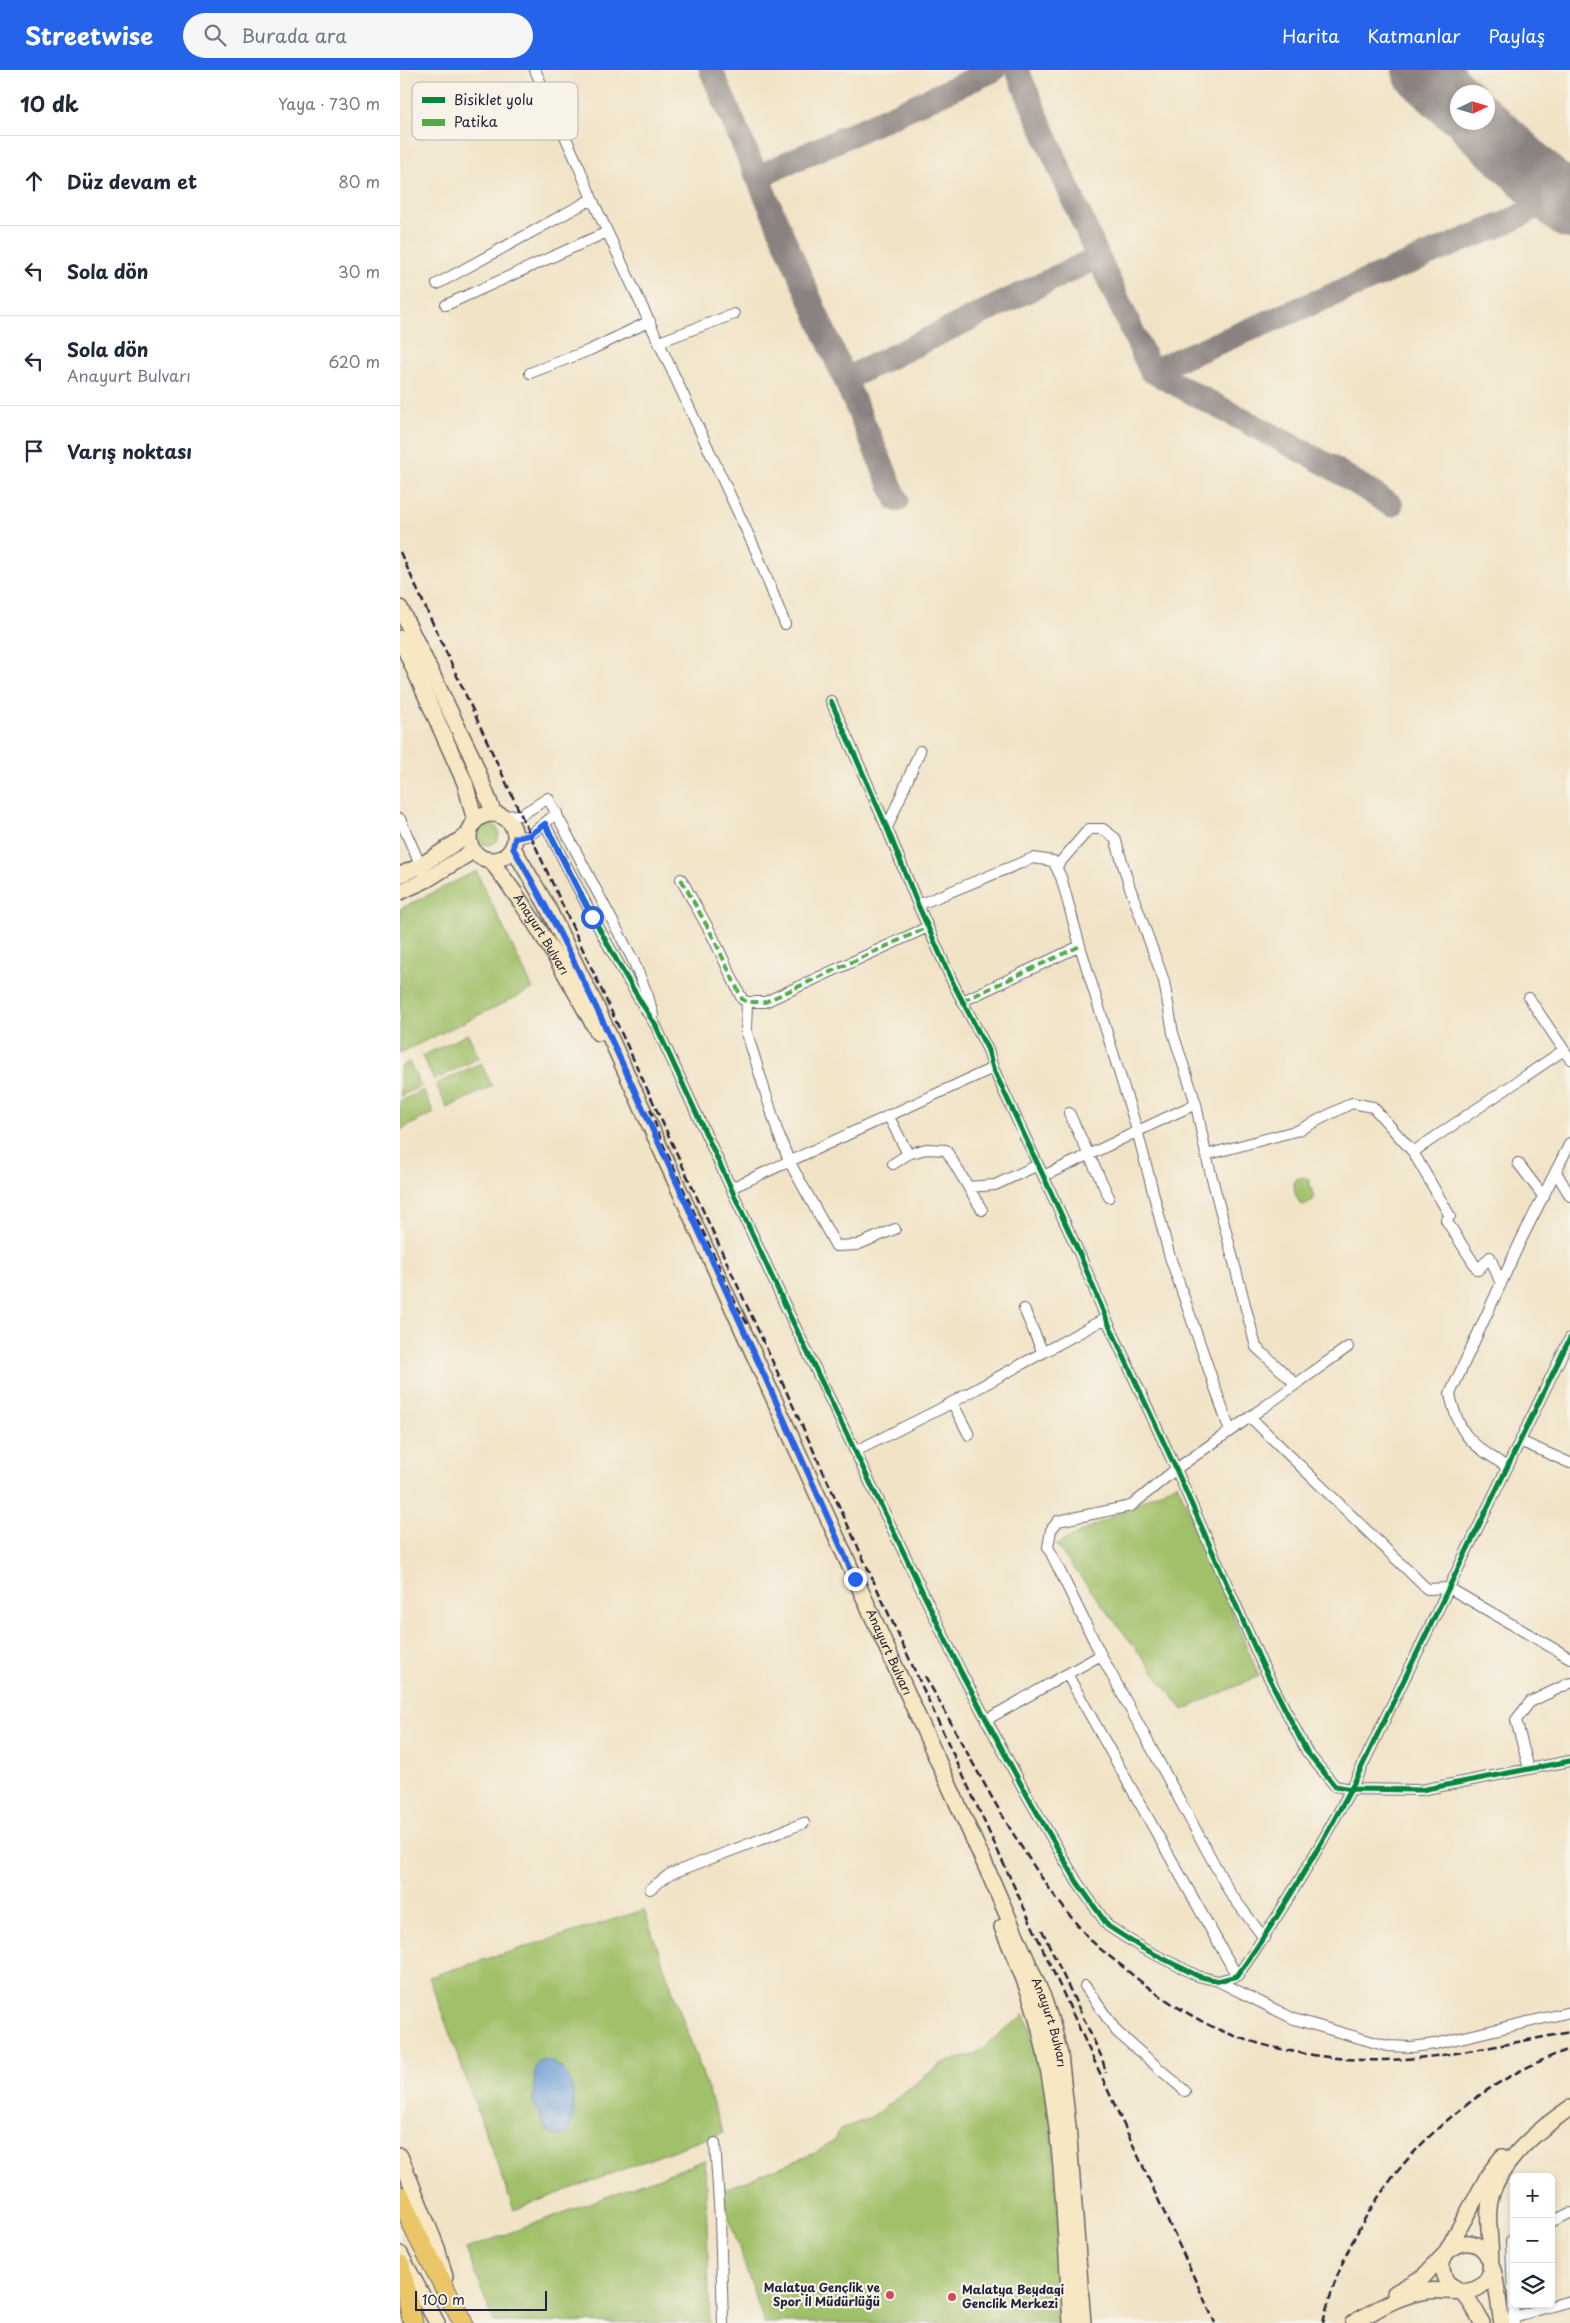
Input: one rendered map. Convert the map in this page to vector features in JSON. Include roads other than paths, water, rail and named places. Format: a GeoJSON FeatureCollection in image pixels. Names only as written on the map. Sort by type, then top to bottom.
{"type":"FeatureCollection","features":[{"type":"Feature","properties":{"kind":"highway"},"geometry":{"type":"LineString","coordinates":[[400,2196],[416,2233],[461,2317]]}},
{"type":"Feature","properties":{"kind":"highway"},"geometry":{"type":"LineString","coordinates":[[400,2264],[413,2322]]}},
{"type":"Feature","properties":{"kind":"main road"},"geometry":{"type":"LineString","coordinates":[[400,608],[498,815],[512,825],[514,843],[503,858],[491,861],[478,856],[470,845],[472,828],[465,783],[400,638]]}},
{"type":"Feature","properties":{"kind":"main road"},"geometry":{"type":"LineString","coordinates":[[400,892],[472,828],[482,815],[498,815]]}},
{"type":"Feature","properties":{"kind":"main road","name":"Anayurt Bulvarı"},"geometry":{"type":"LineString","coordinates":[[514,843],[595,1004],[987,1868],[1043,1997],[1053,2026],[1063,2076],[1083,2323]]}},
{"type":"Feature","properties":{"kind":"main road"},"geometry":{"type":"LineString","coordinates":[[400,875],[423,873],[473,851]]}},
{"type":"Feature","properties":{"kind":"main road","name":"Anayurt Bulvarı"},"geometry":{"type":"LineString","coordinates":[[491,861],[523,901],[611,1056],[1002,1926],[1030,1993],[1049,2079],[1060,2164],[1071,2323]]}},
{"type":"Feature","properties":{"kind":"main road"},"geometry":{"type":"LineString","coordinates":[[1482,2323],[1460,2291],[1447,2283],[1442,2269],[1445,2254],[1494,2168],[1520,2139],[1570,2096]]}},
{"type":"Feature","properties":{"kind":"main road"},"geometry":{"type":"LineString","coordinates":[[1339,2323],[1404,2292],[1460,2291],[1474,2290],[1481,2287],[1489,2276],[1489,2205],[1495,2184],[1506,2165],[1525,2144],[1570,2108]]}},
{"type":"Feature","properties":{"kind":"main road"},"geometry":{"type":"LineString","coordinates":[[400,2156],[437,2248],[461,2317]]}},
{"type":"Feature","properties":{"kind":"main road"},"geometry":{"type":"LineString","coordinates":[[1353,2323],[1404,2292],[1423,2277],[1456,2245],[1470,2243],[1483,2249],[1490,2262],[1509,2321]]}},
{"type":"Feature","properties":{"kind":"main road"},"geometry":{"type":"LineString","coordinates":[[400,2254],[437,2323]]}},
{"type":"Feature","properties":{"kind":"main road"},"geometry":{"type":"LineString","coordinates":[[400,2291],[413,2322]]}},
{"type":"Feature","properties":{"kind":"street"},"geometry":{"type":"LineString","coordinates":[[535,70],[540,82]]}},
{"type":"Feature","properties":{"kind":"street"},"geometry":{"type":"LineString","coordinates":[[566,140],[710,457],[756,551],[785,624]]}},
{"type":"Feature","properties":{"kind":"street"},"geometry":{"type":"LineString","coordinates":[[437,284],[592,200]]}},
{"type":"Feature","properties":{"kind":"street"},"geometry":{"type":"LineString","coordinates":[[446,304],[607,232]]}},
{"type":"Feature","properties":{"kind":"street"},"geometry":{"type":"LineString","coordinates":[[659,342],[734,314]]}},
{"type":"Feature","properties":{"kind":"street"},"geometry":{"type":"LineString","coordinates":[[530,374],[590,350],[650,321]]}},
{"type":"Feature","properties":{"kind":"street"},"geometry":{"type":"LineString","coordinates":[[831,701],[887,828],[918,905],[988,1050],[992,1068],[1080,1255],[1106,1318],[1176,1469],[1262,1664],[1307,1752],[1335,1786],[1351,1790],[1421,1790],[1570,1761]]}},
{"type":"Feature","properties":{"kind":"street"},"geometry":{"type":"LineString","coordinates":[[887,828],[920,750]]}},
{"type":"Feature","properties":{"kind":"street"},"geometry":{"type":"LineString","coordinates":[[498,815],[521,816],[548,798],[633,960],[648,996],[656,1026]]}},
{"type":"Feature","properties":{"kind":"street"},"geometry":{"type":"LineString","coordinates":[[514,843],[530,835],[557,813]]}},
{"type":"Feature","properties":{"kind":"street"},"geometry":{"type":"LineString","coordinates":[[400,819],[423,873]]}},
{"type":"Feature","properties":{"kind":"street"},"geometry":{"type":"LineString","coordinates":[[545,824],[592,917],[635,994],[656,1026],[791,1318],[921,1590],[986,1720],[1078,1882],[1108,1926],[1142,1948],[1190,1972],[1218,1981],[1294,2018],[1387,2046],[1412,2047],[1435,2044],[1570,2012]]}},
{"type":"Feature","properties":{"kind":"street"},"geometry":{"type":"LineString","coordinates":[[1056,867],[1089,829],[1103,829],[1116,838],[1129,885],[1164,981],[1173,1033],[1196,1104],[1206,1156],[1256,1347],[1296,1384]]}},
{"type":"Feature","properties":{"kind":"street"},"geometry":{"type":"LineString","coordinates":[[918,905],[1033,858],[1053,861],[1061,877],[1136,1130],[1169,1254],[1230,1430]]}},
{"type":"Feature","properties":{"kind":"street"},"geometry":{"type":"LineString","coordinates":[[681,879],[713,938],[742,998],[747,1002],[765,1002],[928,927]]}},
{"type":"Feature","properties":{"kind":"street"},"geometry":{"type":"LineString","coordinates":[[963,1001],[1080,946]]}},
{"type":"Feature","properties":{"kind":"street"},"geometry":{"type":"LineString","coordinates":[[1413,1152],[1567,1055],[1529,998]]}},
{"type":"Feature","properties":{"kind":"street"},"geometry":{"type":"LineString","coordinates":[[747,1002],[746,1030],[778,1133],[789,1162],[836,1246],[857,1245],[895,1229]]}},
{"type":"Feature","properties":{"kind":"street"},"geometry":{"type":"LineString","coordinates":[[731,1188],[829,1145],[888,1115],[992,1068]]}},
{"type":"Feature","properties":{"kind":"street"},"geometry":{"type":"LineString","coordinates":[[1206,1156],[1299,1130],[1352,1103],[1373,1108],[1413,1152],[1450,1216],[1446,1220],[1478,1270],[1490,1257],[1501,1284]]}},
{"type":"Feature","properties":{"kind":"street"},"geometry":{"type":"LineString","coordinates":[[1043,1176],[1088,1156],[1136,1130],[1196,1104]]}},
{"type":"Feature","properties":{"kind":"street"},"geometry":{"type":"LineString","coordinates":[[1069,1112],[1088,1156],[1109,1197]]}},
{"type":"Feature","properties":{"kind":"street"},"geometry":{"type":"LineString","coordinates":[[888,1115],[908,1154]]}},
{"type":"Feature","properties":{"kind":"street"},"geometry":{"type":"LineString","coordinates":[[1507,1467],[1473,1445],[1454,1417],[1450,1394],[1570,1143]]}},
{"type":"Feature","properties":{"kind":"street"},"geometry":{"type":"LineString","coordinates":[[893,1164],[908,1154],[926,1149],[946,1150],[982,1210]]}},
{"type":"Feature","properties":{"kind":"street"},"geometry":{"type":"LineString","coordinates":[[1518,1163],[1544,1197]]}},
{"type":"Feature","properties":{"kind":"street"},"geometry":{"type":"LineString","coordinates":[[968,1186],[995,1185],[1038,1165]]}},
{"type":"Feature","properties":{"kind":"street"},"geometry":{"type":"LineString","coordinates":[[1556,1172],[1570,1196]]}},
{"type":"Feature","properties":{"kind":"street"},"geometry":{"type":"LineString","coordinates":[[1024,1309],[1043,1352]]}},
{"type":"Feature","properties":{"kind":"street"},"geometry":{"type":"LineString","coordinates":[[856,1451],[952,1402],[1106,1318]]}},
{"type":"Feature","properties":{"kind":"street"},"geometry":{"type":"LineString","coordinates":[[1218,1981],[1237,1976],[1264,1938],[1318,1851],[1351,1790],[1570,1338]]}},
{"type":"Feature","properties":{"kind":"street"},"geometry":{"type":"LineString","coordinates":[[1264,1938],[1230,1894],[1101,1655],[1048,1547],[1051,1530],[1058,1521],[1070,1517],[1131,1506],[1176,1469],[1348,1347]]}},
{"type":"Feature","properties":{"kind":"street"},"geometry":{"type":"LineString","coordinates":[[952,1402],[969,1435]]}},
{"type":"Feature","properties":{"kind":"street"},"geometry":{"type":"LineString","coordinates":[[1250,1417],[1427,1589],[1448,1588],[1570,1658]]}},
{"type":"Feature","properties":{"kind":"street"},"geometry":{"type":"LineString","coordinates":[[1520,1441],[1570,1463]]}},
{"type":"Feature","properties":{"kind":"street"},"geometry":{"type":"LineString","coordinates":[[986,1720],[1101,1655]]}},
{"type":"Feature","properties":{"kind":"street"},"geometry":{"type":"LineString","coordinates":[[1067,1674],[1237,1976]]}},
{"type":"Feature","properties":{"kind":"street"},"geometry":{"type":"LineString","coordinates":[[1529,1769],[1516,1720],[1530,1702],[1570,1683]]}},
{"type":"Feature","properties":{"kind":"street"},"geometry":{"type":"LineString","coordinates":[[650,1888],[670,1874],[804,1823]]}},
{"type":"Feature","properties":{"kind":"street"},"geometry":{"type":"LineString","coordinates":[[1085,1986],[1117,2032],[1185,2091]]}},
{"type":"Feature","properties":{"kind":"street"},"geometry":{"type":"LineString","coordinates":[[715,2144],[720,2218],[723,2323]]}},
{"type":"Feature","properties":{"kind":"street"},"geometry":{"type":"LineString","coordinates":[[1555,2220],[1570,2213]]}},
{"type":"Feature","properties":{"kind":"street"},"geometry":{"type":"LineString","coordinates":[[1510,2263],[1509,2321],[1570,2301]]}},
{"type":"Feature","properties":{"kind":"water"},"geometry":{"type":"Polygon","coordinates":[[[545,2060],[556,2064],[564,2070],[573,2089],[574,2112],[568,2133],[557,2137],[547,2132],[533,2101],[535,2070],[539,2062],[545,2060]]]}},
{"type":"Feature","properties":{"kind":"railway"},"geometry":{"type":"LineString","coordinates":[[400,552],[1215,2323]]}},
{"type":"Feature","properties":{"kind":"railway"},"geometry":{"type":"LineString","coordinates":[[650,1109],[661,1140],[738,1308],[749,1327]]}},
{"type":"Feature","properties":{"kind":"railway"},"geometry":{"type":"LineString","coordinates":[[925,1676],[999,1810],[1040,1875],[1063,1906],[1087,1936],[1104,1952],[1142,1983],[1196,2018],[1226,2033],[1294,2052],[1342,2059],[1365,2060],[1409,2059],[1455,2053],[1570,2032]]}},
{"type":"Feature","properties":{"kind":"railway"},"geometry":{"type":"LineString","coordinates":[[1042,1930],[1102,2058],[1106,2073]]}},
{"type":"Feature","properties":{"kind":"railway"},"geometry":{"type":"LineString","coordinates":[[1323,2323],[1337,2277],[1357,2233],[1382,2192],[1412,2155],[1446,2122],[1484,2093],[1525,2068],[1570,2049]]}},
{"type":"Feature","properties":{"kind":"place","name":"Malatya Gençlik ve Spor İl Müdürlüğü"},"geometry":{"type":"Point","coordinates":[890,2295]}},
{"type":"Feature","properties":{"kind":"place","name":"Malatya Beydagi Genclik Merkezi"},"geometry":{"type":"Point","coordinates":[952,2297]}}]}
